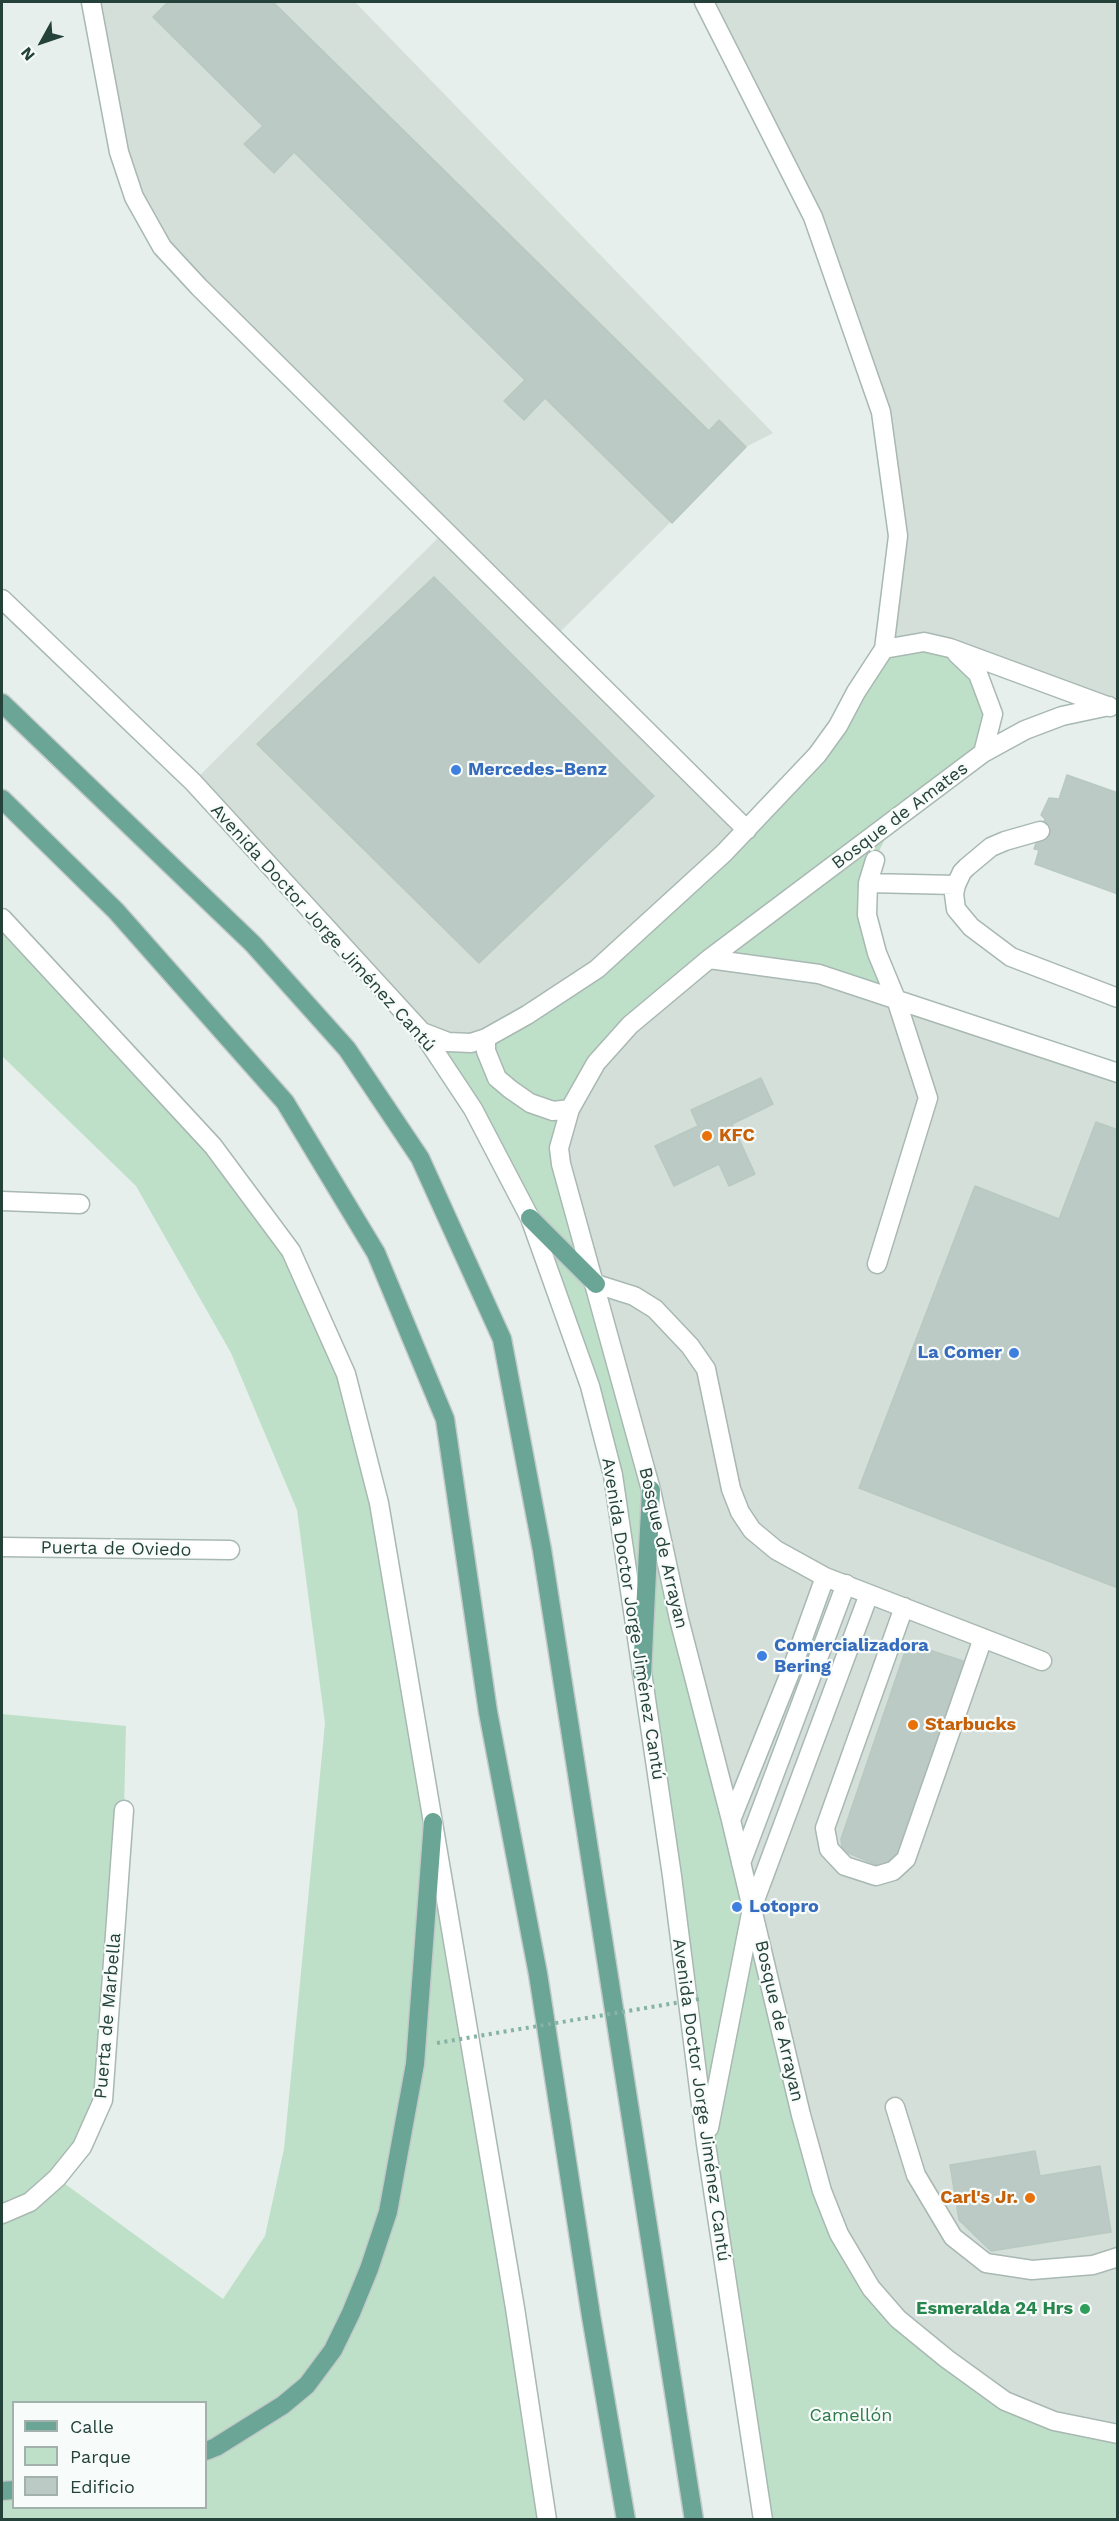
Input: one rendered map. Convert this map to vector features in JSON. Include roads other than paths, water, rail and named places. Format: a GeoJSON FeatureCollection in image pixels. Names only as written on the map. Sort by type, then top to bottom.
{"type":"FeatureCollection","features":[{"type":"Feature","properties":{"kind":"main road"},"geometry":{"type":"LineString","coordinates":[[2,703],[253,944],[347,1049],[420,1158],[502,1339],[542,1550],[694,2520]]}},
{"type":"Feature","properties":{"kind":"main road"},"geometry":{"type":"LineString","coordinates":[[2,799],[116,910],[285,1102],[376,1253],[445,1419],[488,1712],[538,1974],[591,2316],[626,2520]]}},
{"type":"Feature","properties":{"kind":"main road"},"geometry":{"type":"LineString","coordinates":[[530,1218],[596,1284]]}},
{"type":"Feature","properties":{"kind":"main road"},"geometry":{"type":"LineString","coordinates":[[642,1674],[651,1490]]}},
{"type":"Feature","properties":{"kind":"main road"},"geometry":{"type":"LineString","coordinates":[[207,2451],[283,2405],[307,2385],[333,2350],[369,2269],[388,2212],[415,2064],[433,1822]]}},
{"type":"Feature","properties":{"kind":"street"},"geometry":{"type":"LineString","coordinates":[[91,2],[119,152],[134,197],[162,247],[747,830]]}},
{"type":"Feature","properties":{"kind":"street"},"geometry":{"type":"LineString","coordinates":[[422,1032],[448,1041],[471,1043],[486,1038],[527,1015],[597,969],[747,830],[817,755],[838,726],[856,692],[884,649],[898,536],[881,412],[813,217],[704,2]]}},
{"type":"Feature","properties":{"kind":"street","name":"Avenida Doctor Jorge Jiménez Cantú"},"geometry":{"type":"LineString","coordinates":[[2,599],[193,782],[422,1032],[473,1108],[530,1218],[590,1386],[613,1475],[672,1876],[706,2144],[763,2520]]}},
{"type":"Feature","properties":{"kind":"street","name":"Bosque de Amates"},"geometry":{"type":"LineString","coordinates":[[884,649],[924,642],[950,648],[1113,708]]}},
{"type":"Feature","properties":{"kind":"street"},"geometry":{"type":"LineString","coordinates":[[950,648],[978,674],[993,714],[983,753]]}},
{"type":"Feature","properties":{"kind":"street","name":"Bosque de Amates"},"geometry":{"type":"LineString","coordinates":[[570,1109],[596,1063],[630,1025],[709,959],[983,753],[1025,730],[1062,716],[1113,708]]}},
{"type":"Feature","properties":{"kind":"street"},"geometry":{"type":"LineString","coordinates":[[1040,831],[1020,835],[991,848],[962,872],[954,894],[957,909],[970,927],[1011,957],[1118,998]]}},
{"type":"Feature","properties":{"kind":"street"},"geometry":{"type":"LineString","coordinates":[[875,860],[868,883],[867,915],[877,953],[896,999],[928,1098],[876,1264]]}},
{"type":"Feature","properties":{"kind":"street"},"geometry":{"type":"LineString","coordinates":[[868,883],[956,885]]}},
{"type":"Feature","properties":{"kind":"street"},"geometry":{"type":"LineString","coordinates":[[2,918],[213,1146],[291,1251],[346,1374],[379,1503],[513,2296],[547,2520]]}},
{"type":"Feature","properties":{"kind":"street"},"geometry":{"type":"LineString","coordinates":[[709,959],[819,974],[1118,1073]]}},
{"type":"Feature","properties":{"kind":"street"},"geometry":{"type":"LineString","coordinates":[[486,1038],[486,1051],[497,1078],[510,1089],[530,1103],[553,1111],[570,1109]]}},
{"type":"Feature","properties":{"kind":"street","name":"Bosque de Arrayan"},"geometry":{"type":"LineString","coordinates":[[570,1109],[559,1148],[561,1164],[596,1284],[651,1490],[679,1619],[731,1820],[798,2103],[822,2192],[839,2234],[854,2263],[871,2288],[898,2319],[947,2359],[1005,2401],[1054,2421],[1118,2434]]}},
{"type":"Feature","properties":{"kind":"street"},"geometry":{"type":"LineString","coordinates":[[2,1201],[80,1204]]}},
{"type":"Feature","properties":{"kind":"street"},"geometry":{"type":"LineString","coordinates":[[596,1284],[634,1296],[655,1309],[690,1346],[706,1369],[736,1500],[752,1530],[796,1563],[825,1577],[1042,1661]]}},
{"type":"Feature","properties":{"kind":"street","name":"Puerta de Oviedo"},"geometry":{"type":"LineString","coordinates":[[2,1547],[230,1551]]}},
{"type":"Feature","properties":{"kind":"street"},"geometry":{"type":"LineString","coordinates":[[731,1820],[794,1663],[825,1577]]}},
{"type":"Feature","properties":{"kind":"street"},"geometry":{"type":"LineString","coordinates":[[741,1863],[846,1584]]}},
{"type":"Feature","properties":{"kind":"street"},"geometry":{"type":"LineString","coordinates":[[706,2144],[752,1908],[869,1594]]}},
{"type":"Feature","properties":{"kind":"street"},"geometry":{"type":"LineString","coordinates":[[904,1607],[825,1828],[829,1849],[845,1866],[876,1876],[893,1871],[906,1859],[983,1638]]}},
{"type":"Feature","properties":{"kind":"street","name":"Puerta de Marbella"},"geometry":{"type":"LineString","coordinates":[[2,2214],[30,2202],[57,2178],[82,2147],[103,2100],[124,1810]]}},
{"type":"Feature","properties":{"kind":"street"},"geometry":{"type":"LineString","coordinates":[[895,2107],[916,2175],[952,2237],[986,2263],[1032,2270],[1093,2265],[1118,2257]]}},
{"type":"Feature","properties":{"kind":"place","name":"Mercedes-Benz"},"geometry":{"type":"Point","coordinates":[456,770]}},
{"type":"Feature","properties":{"kind":"place","name":"KFC"},"geometry":{"type":"Point","coordinates":[707,1136]}},
{"type":"Feature","properties":{"kind":"place","name":"La Comer"},"geometry":{"type":"Point","coordinates":[1014,1353]}},
{"type":"Feature","properties":{"kind":"place","name":"Comercializadora Bering"},"geometry":{"type":"Point","coordinates":[762,1656]}},
{"type":"Feature","properties":{"kind":"place","name":"Starbucks"},"geometry":{"type":"Point","coordinates":[913,1725]}},
{"type":"Feature","properties":{"kind":"place","name":"Lotopro"},"geometry":{"type":"Point","coordinates":[737,1907]}},
{"type":"Feature","properties":{"kind":"place","name":"Carl's Jr."},"geometry":{"type":"Point","coordinates":[1030,2198]}},
{"type":"Feature","properties":{"kind":"place","name":"Esmeralda 24 Hrs"},"geometry":{"type":"Point","coordinates":[1085,2309]}},
{"type":"Feature","properties":{"kind":"park label","name":"Camellón"},"geometry":{"type":"Point","coordinates":[851,2416]}}]}
